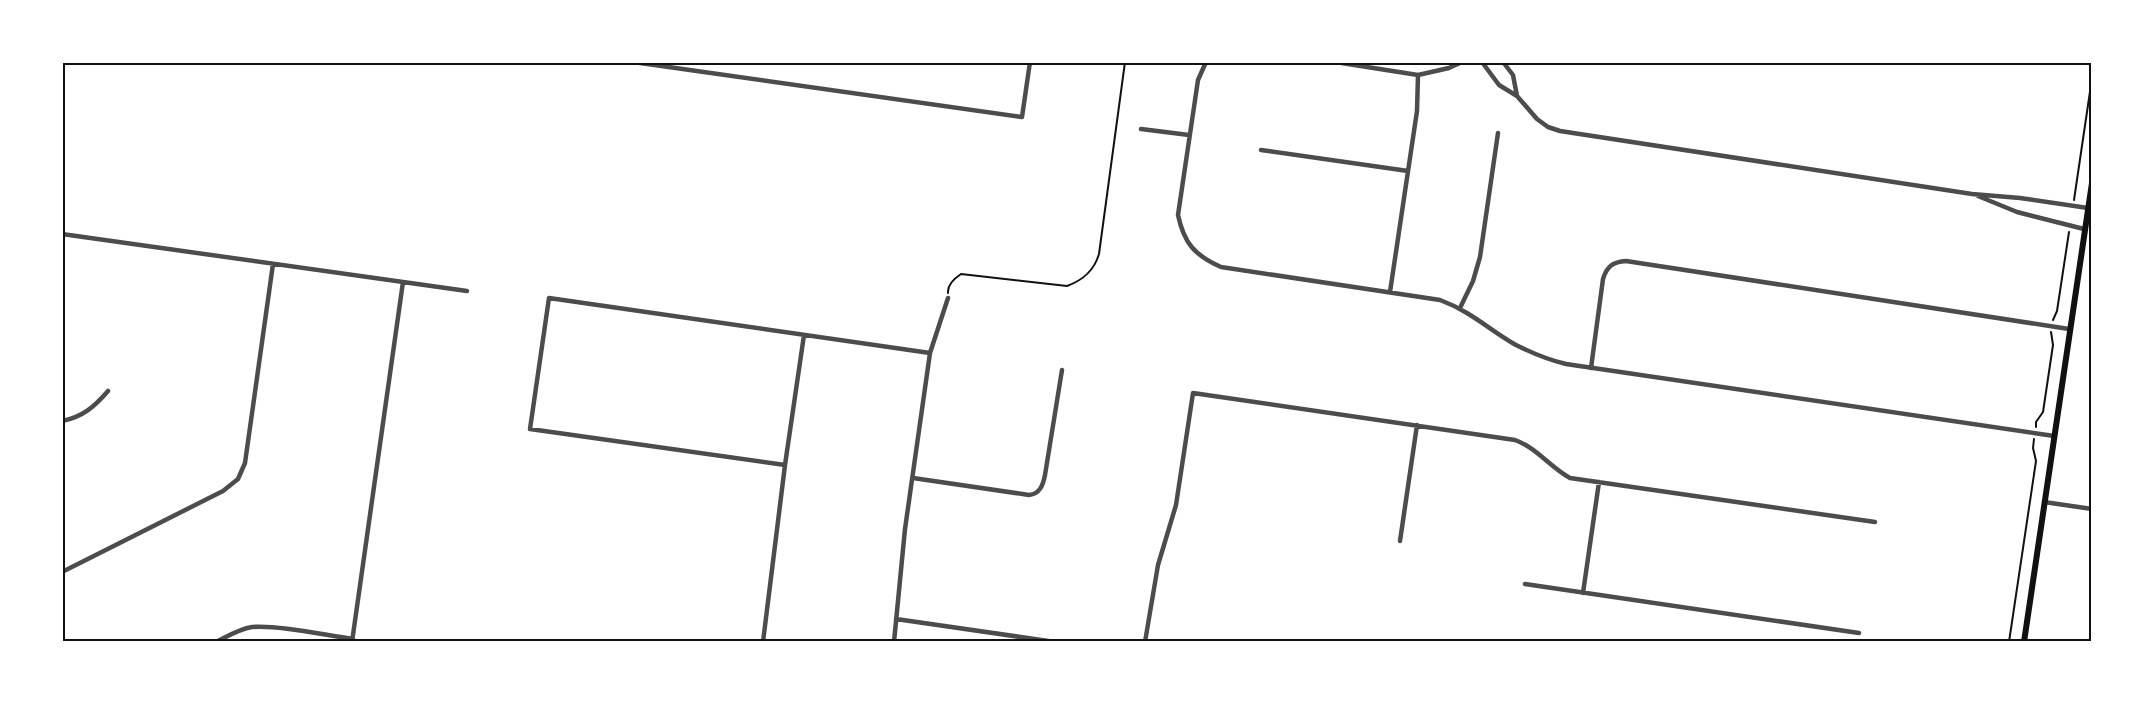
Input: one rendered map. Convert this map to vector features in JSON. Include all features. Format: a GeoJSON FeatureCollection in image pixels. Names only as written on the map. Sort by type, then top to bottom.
{"type":"FeatureCollection","features":[{"type":"Feature","properties":{"kind":"main road"},"geometry":{"type":"LineString","coordinates":[[2024,642],[2092,183]]}},
{"type":"Feature","properties":{"kind":"street"},"geometry":{"type":"LineString","coordinates":[[633,62],[1022,117],[1030,62]]}},
{"type":"Feature","properties":{"kind":"street"},"geometry":{"type":"LineString","coordinates":[[1206,62],[1198,80],[1178,215],[1181,230],[1187,243],[1208,261],[1221,267],[1440,300],[1460,308],[1514,344],[1533,353],[1566,364],[2054,436]]}},
{"type":"Feature","properties":{"kind":"street"},"geometry":{"type":"LineString","coordinates":[[1335,62],[1418,75],[1449,68],[1462,62]]}},
{"type":"Feature","properties":{"kind":"street"},"geometry":{"type":"LineString","coordinates":[[1382,70],[1383,62]]}},
{"type":"Feature","properties":{"kind":"street"},"geometry":{"type":"LineString","coordinates":[[1482,62],[1499,85],[1518,96],[1537,119],[1548,127],[1560,131],[1972,194],[2020,198],[2088,208]]}},
{"type":"Feature","properties":{"kind":"street"},"geometry":{"type":"LineString","coordinates":[[1503,62],[1513,75],[1518,96]]}},
{"type":"Feature","properties":{"kind":"street"},"geometry":{"type":"LineString","coordinates":[[1390,292],[1417,111],[1418,75]]}},
{"type":"Feature","properties":{"kind":"street"},"geometry":{"type":"LineString","coordinates":[[1141,129],[1189,135]]}},
{"type":"Feature","properties":{"kind":"street"},"geometry":{"type":"LineString","coordinates":[[1460,308],[1473,281],[1480,257],[1498,133]]}},
{"type":"Feature","properties":{"kind":"street"},"geometry":{"type":"LineString","coordinates":[[1261,150],[1408,171]]}},
{"type":"Feature","properties":{"kind":"street"},"geometry":{"type":"LineString","coordinates":[[1972,194],[2017,212],[2084,229]]}},
{"type":"Feature","properties":{"kind":"street"},"geometry":{"type":"LineString","coordinates":[[62,234],[466,291]]}},
{"type":"Feature","properties":{"kind":"street"},"geometry":{"type":"LineString","coordinates":[[1591,368],[1603,279],[1611,265],[1618,261],[2069,329]]}},
{"type":"Feature","properties":{"kind":"street"},"geometry":{"type":"LineString","coordinates":[[62,572],[223,491],[238,479],[246,463],[272,264]]}},
{"type":"Feature","properties":{"kind":"street"},"geometry":{"type":"LineString","coordinates":[[216,642],[235,632],[266,627],[353,640],[403,282]]}},
{"type":"Feature","properties":{"kind":"street"},"geometry":{"type":"LineString","coordinates":[[785,465],[530,429],[549,298],[930,353]]}},
{"type":"Feature","properties":{"kind":"street"},"geometry":{"type":"LineString","coordinates":[[894,642],[930,353],[948,298]]}},
{"type":"Feature","properties":{"kind":"street"},"geometry":{"type":"LineString","coordinates":[[763,642],[785,465],[804,335]]}},
{"type":"Feature","properties":{"kind":"street"},"geometry":{"type":"LineString","coordinates":[[913,478],[1028,495],[1038,492],[1043,484],[1045,475],[1062,370]]}},
{"type":"Feature","properties":{"kind":"street"},"geometry":{"type":"LineString","coordinates":[[62,421],[92,409],[108,391]]}},
{"type":"Feature","properties":{"kind":"street"},"geometry":{"type":"LineString","coordinates":[[1145,642],[1158,566],[1176,506],[1194,392],[1515,440],[1528,445],[1557,471],[1570,478],[1875,522]]}},
{"type":"Feature","properties":{"kind":"street"},"geometry":{"type":"LineString","coordinates":[[1400,541],[1416,426]]}},
{"type":"Feature","properties":{"kind":"street"},"geometry":{"type":"LineString","coordinates":[[1583,592],[1600,482]]}},
{"type":"Feature","properties":{"kind":"street"},"geometry":{"type":"LineString","coordinates":[[2044,502],[2092,509]]}},
{"type":"Feature","properties":{"kind":"street"},"geometry":{"type":"LineString","coordinates":[[1525,584],[1859,633]]}},
{"type":"Feature","properties":{"kind":"street"},"geometry":{"type":"LineString","coordinates":[[896,619],[1055,642]]}},
{"type":"Feature","properties":{"kind":"path"},"geometry":{"type":"LineString","coordinates":[[948,298],[948,289],[954,278],[961,274],[1067,286],[1079,281],[1090,272],[1099,254],[1126,62]]}},
{"type":"Feature","properties":{"kind":"path"},"geometry":{"type":"LineString","coordinates":[[2074,199],[2092,78]]}},
{"type":"Feature","properties":{"kind":"path"},"geometry":{"type":"LineString","coordinates":[[2053,317],[2057,311],[2069,232]]}},
{"type":"Feature","properties":{"kind":"path"},"geometry":{"type":"LineString","coordinates":[[2036,422],[2043,412],[2052,345],[2051,336]]}},
{"type":"Feature","properties":{"kind":"path"},"geometry":{"type":"LineString","coordinates":[[2009,642],[2036,461],[2033,448]]}}]}
